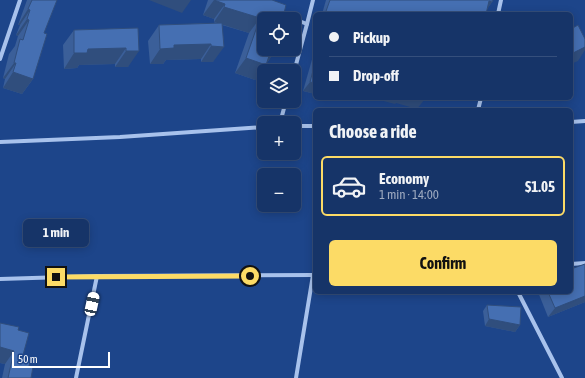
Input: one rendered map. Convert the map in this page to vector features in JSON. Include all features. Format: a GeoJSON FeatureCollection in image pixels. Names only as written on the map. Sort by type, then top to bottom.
{"type":"FeatureCollection","features":[{"type":"Feature","properties":{"kind":"street"},"geometry":{"type":"LineString","coordinates":[[0,59],[20,0]]}},
{"type":"Feature","properties":{"kind":"street"},"geometry":{"type":"LineString","coordinates":[[296,64],[313,0]]}},
{"type":"Feature","properties":{"kind":"street"},"geometry":{"type":"LineString","coordinates":[[498,12],[501,0]]}},
{"type":"Feature","properties":{"kind":"street"},"geometry":{"type":"LineString","coordinates":[[301,22],[307,24]]}},
{"type":"Feature","properties":{"kind":"street"},"geometry":{"type":"LineString","coordinates":[[573,122],[585,121]]}},
{"type":"Feature","properties":{"kind":"street"},"geometry":{"type":"LineString","coordinates":[[301,126],[313,126]]}},
{"type":"Feature","properties":{"kind":"street"},"geometry":{"type":"LineString","coordinates":[[0,142],[120,137],[257,128]]}},
{"type":"Feature","properties":{"kind":"street"},"geometry":{"type":"LineString","coordinates":[[573,264],[585,263]]}},
{"type":"Feature","properties":{"kind":"street"},"geometry":{"type":"LineString","coordinates":[[0,279],[98,276],[313,275]]}},
{"type":"Feature","properties":{"kind":"street"},"geometry":{"type":"LineString","coordinates":[[76,378],[98,276]]}},
{"type":"Feature","properties":{"kind":"street"},"geometry":{"type":"LineString","coordinates":[[296,378],[313,281]]}},
{"type":"Feature","properties":{"kind":"street"},"geometry":{"type":"LineString","coordinates":[[519,294],[562,378]]}},
{"type":"Feature","properties":{"kind":"building"},"geometry":{"type":"Polygon","coordinates":[[[32,0],[57,0],[44,33],[47,34],[33,79],[13,72],[20,39],[23,40],[29,20],[27,19],[30,10],[28,9],[32,0]]]}},
{"type":"Feature","properties":{"kind":"building"},"geometry":{"type":"Polygon","coordinates":[[[214,0],[272,0],[286,5],[284,12],[257,12],[257,17],[224,7],[225,4],[214,0]]]}},
{"type":"Feature","properties":{"kind":"building"},"geometry":{"type":"Polygon","coordinates":[[[330,0],[493,0],[492,2],[489,1],[486,12],[326,12],[330,0]]]}},
{"type":"Feature","properties":{"kind":"building"},"geometry":{"type":"Polygon","coordinates":[[[222,23],[224,47],[211,46],[211,44],[174,45],[174,48],[160,49],[159,25],[222,23]]]}},
{"type":"Feature","properties":{"kind":"building"},"geometry":{"type":"Polygon","coordinates":[[[578,25],[585,39],[585,47],[573,53],[573,28],[578,25]]]}},
{"type":"Feature","properties":{"kind":"building"},"geometry":{"type":"Polygon","coordinates":[[[257,27],[257,56],[269,56],[266,64],[246,58],[257,27]]]}},
{"type":"Feature","properties":{"kind":"building"},"geometry":{"type":"Polygon","coordinates":[[[138,28],[139,51],[126,51],[126,48],[88,49],[87,53],[74,53],[74,30],[138,28]]]}},
{"type":"Feature","properties":{"kind":"building"},"geometry":{"type":"Polygon","coordinates":[[[313,71],[313,83],[310,82],[313,71]]]}},
{"type":"Feature","properties":{"kind":"building"},"geometry":{"type":"Polygon","coordinates":[[[585,264],[585,296],[555,308],[549,294],[573,294],[573,268],[585,264]]]}},
{"type":"Feature","properties":{"kind":"building"},"geometry":{"type":"Polygon","coordinates":[[[487,305],[521,307],[520,325],[489,319],[487,305]]]}},
{"type":"Feature","properties":{"kind":"building"},"geometry":{"type":"Polygon","coordinates":[[[0,323],[19,327],[18,330],[29,333],[23,355],[31,357],[29,366],[33,367],[31,378],[8,378],[14,351],[0,347],[0,323]]]}},
{"type":"Feature","properties":{"kind":"route"},"geometry":{"type":"LineString","coordinates":[[56,277],[250,276]]}}]}
